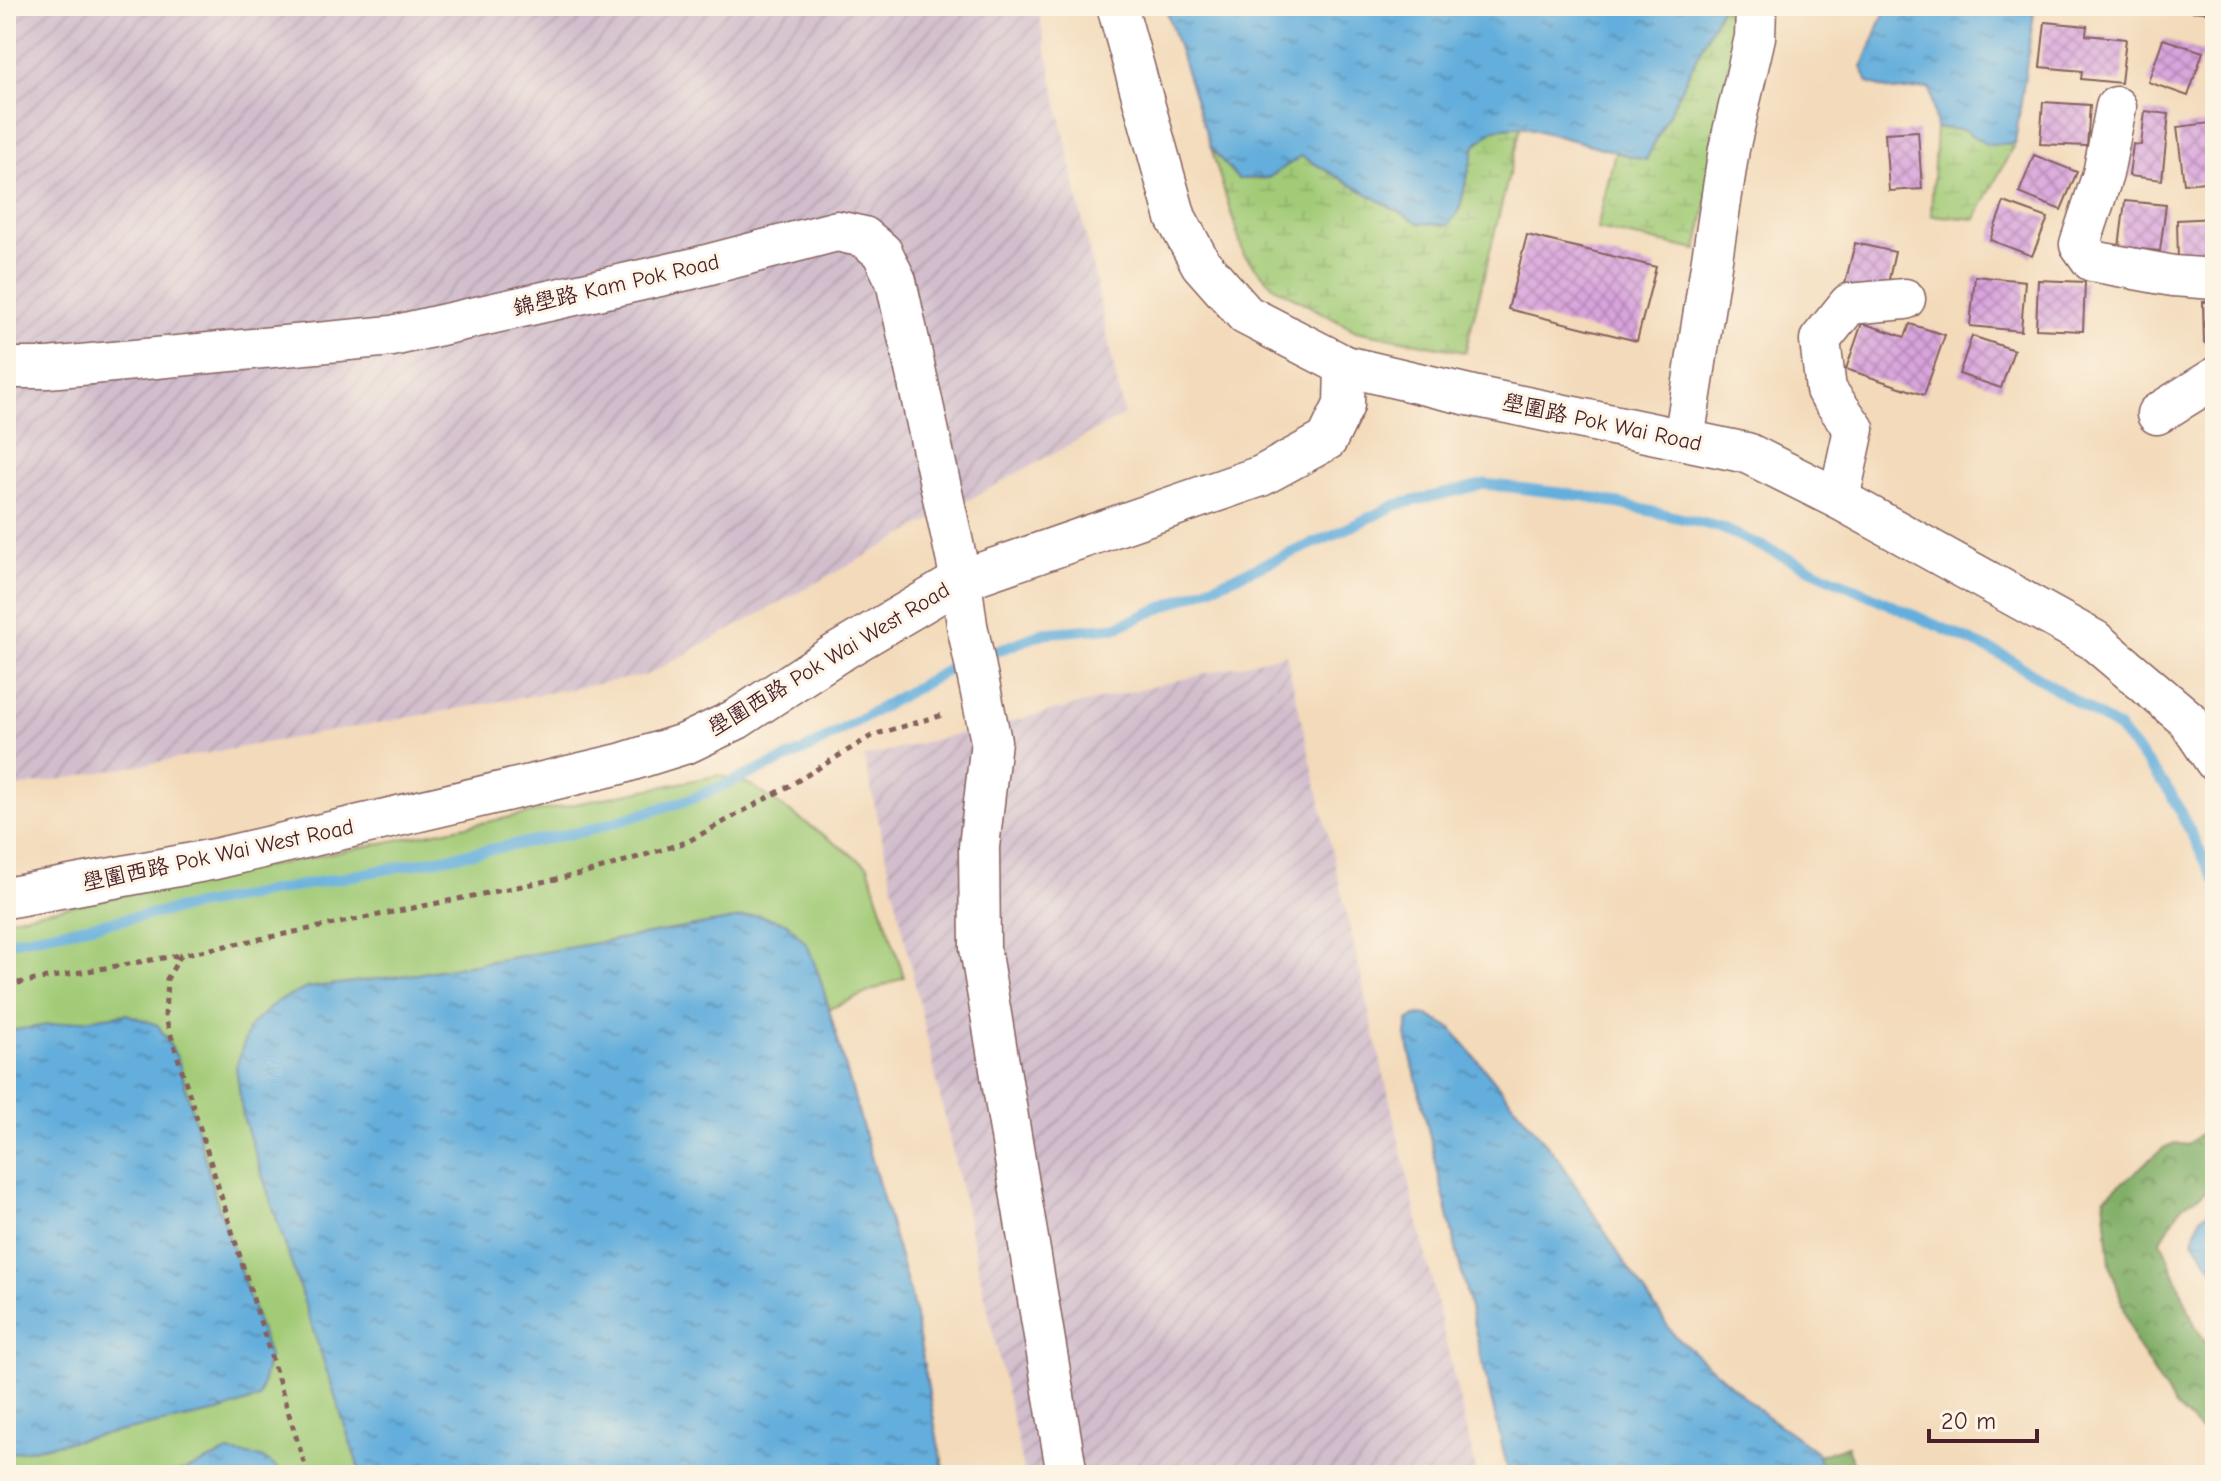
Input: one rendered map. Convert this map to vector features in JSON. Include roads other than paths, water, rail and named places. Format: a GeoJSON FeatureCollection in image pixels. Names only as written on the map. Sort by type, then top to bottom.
{"type":"FeatureCollection","features":[{"type":"Feature","properties":{"kind":"street","name":"壆圍路 Pok Wai Road"},"geometry":{"type":"LineString","coordinates":[[1117,6],[1176,218],[1201,264],[1246,315],[1345,366],[1747,453],[1839,499],[2094,640],[2187,719],[2215,761]]}},
{"type":"Feature","properties":{"kind":"street"},"geometry":{"type":"LineString","coordinates":[[1684,440],[1729,149],[1755,37],[1754,6]]}},
{"type":"Feature","properties":{"kind":"street"},"geometry":{"type":"LineString","coordinates":[[2116,107],[2103,174],[2080,244],[2092,261],[2173,276],[2215,279]]}},
{"type":"Feature","properties":{"kind":"street","name":"錦壆路 Kam Pok Road"},"geometry":{"type":"LineString","coordinates":[[6,368],[48,368],[392,336],[691,269],[837,231],[864,237],[882,252],[896,281],[961,580],[991,741],[979,847],[980,948],[1067,1475]]}},
{"type":"Feature","properties":{"kind":"street"},"geometry":{"type":"LineString","coordinates":[[1839,499],[1854,429],[1826,390],[1820,340],[1849,304],[1905,299]]}},
{"type":"Feature","properties":{"kind":"street","name":"壆圍西路 Pok Wai West Road"},"geometry":{"type":"LineString","coordinates":[[6,898],[215,859],[620,764],[687,743],[737,719],[834,655],[961,580],[1261,476],[1327,440],[1344,405],[1345,366]]}},
{"type":"Feature","properties":{"kind":"street"},"geometry":{"type":"LineString","coordinates":[[2157,414],[2215,378]]}},
{"type":"Feature","properties":{"kind":"water"},"geometry":{"type":"Polygon","coordinates":[[[1165,6],[1722,6],[1646,160],[1521,126],[1495,129],[1475,145],[1459,211],[1448,225],[1419,223],[1301,156],[1268,178],[1238,179],[1211,148],[1165,6]]]}},
{"type":"Feature","properties":{"kind":"water"},"geometry":{"type":"Polygon","coordinates":[[[1887,6],[2035,6],[2015,143],[1987,145],[1964,130],[1936,128],[1930,88],[1893,91],[1868,83],[1862,68],[1887,6]]]}},
{"type":"Feature","properties":{"kind":"water"},"geometry":{"type":"Polygon","coordinates":[[[758,915],[787,923],[807,944],[820,978],[912,1300],[944,1475],[361,1475],[243,1117],[236,1067],[249,1027],[276,1002],[307,988],[416,974],[758,915]]]}},
{"type":"Feature","properties":{"kind":"water"},"geometry":{"type":"Polygon","coordinates":[[[126,1014],[158,1025],[178,1059],[215,1196],[269,1356],[259,1398],[219,1412],[6,1454],[6,1031],[126,1014]]]}},
{"type":"Feature","properties":{"kind":"water"},"geometry":{"type":"Polygon","coordinates":[[[1417,1015],[1427,1015],[1451,1028],[1561,1162],[1674,1335],[1765,1415],[1816,1451],[1824,1475],[1509,1475],[1406,1035],[1408,1021],[1417,1015]]]}},
{"type":"Feature","properties":{"kind":"water"},"geometry":{"type":"Polygon","coordinates":[[[2215,1208],[2215,1273],[2193,1240],[2200,1218],[2215,1208]]]}},
{"type":"Feature","properties":{"kind":"water"},"geometry":{"type":"Polygon","coordinates":[[[228,1452],[261,1457],[288,1475],[161,1475],[184,1471],[228,1452]]]}},
{"type":"Feature","properties":{"kind":"waterway"},"geometry":{"type":"LineString","coordinates":[[6,942],[586,831],[691,799],[804,751],[951,668],[1044,633],[1116,627],[1331,536],[1396,505],[1485,484],[1585,496],[1719,527],[2006,657],[2119,729],[2170,792],[2215,880]]}}]}
